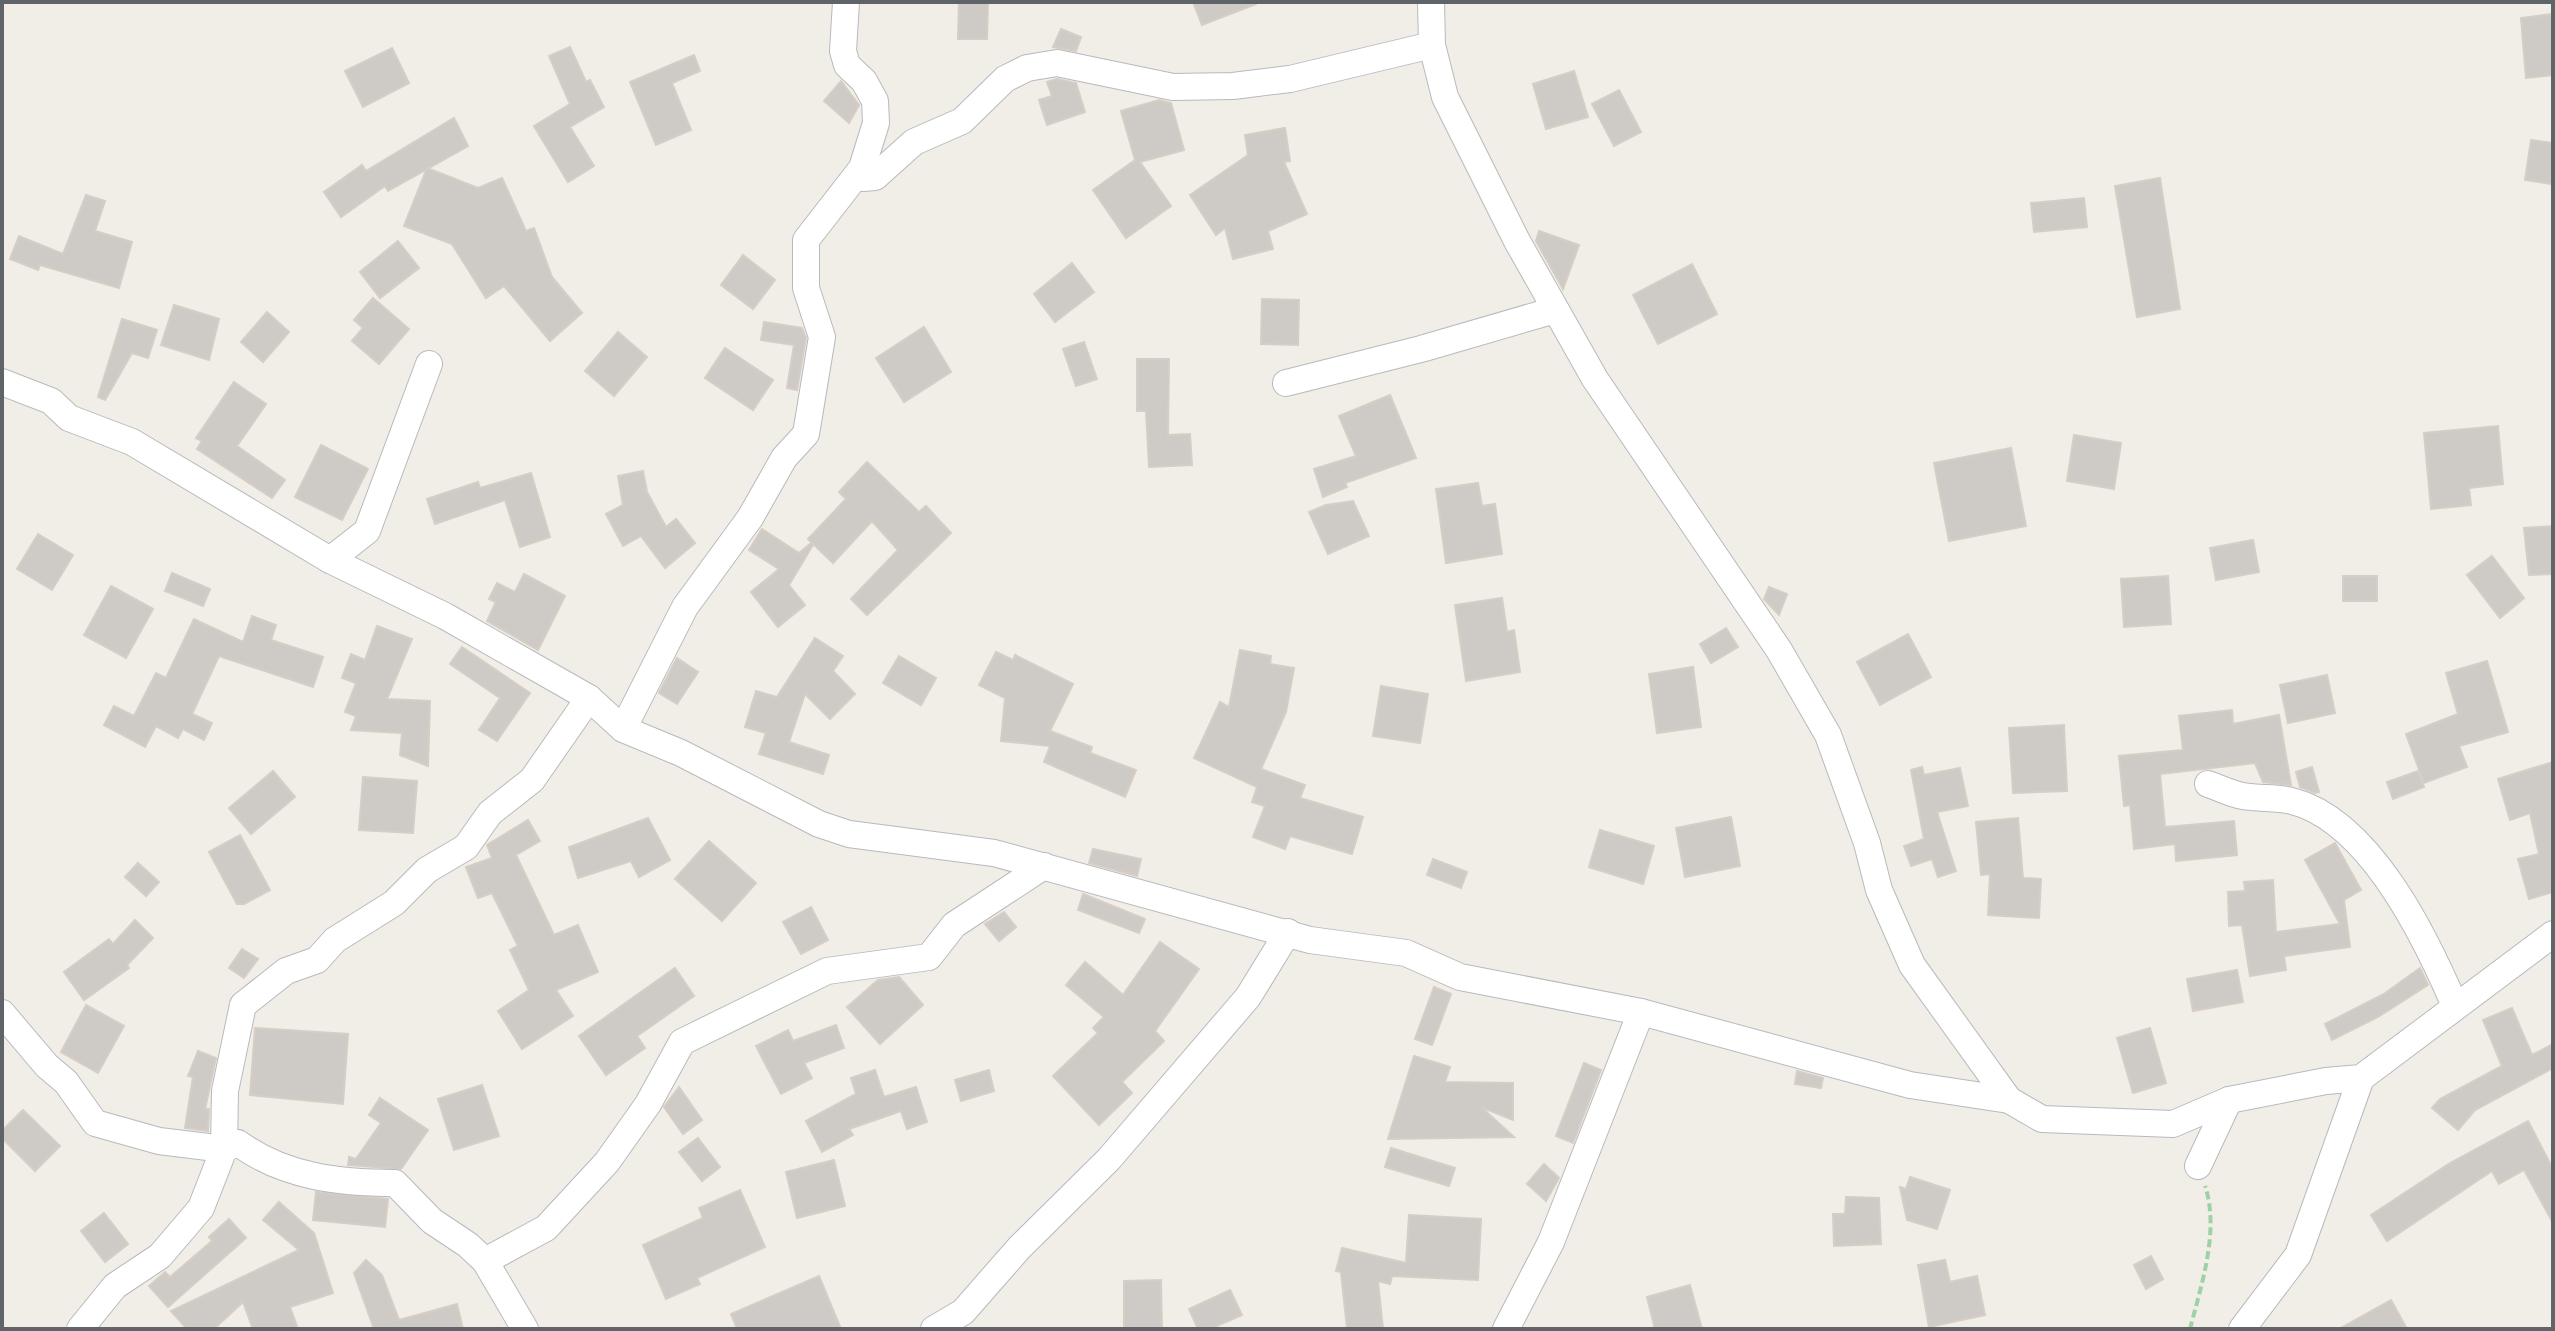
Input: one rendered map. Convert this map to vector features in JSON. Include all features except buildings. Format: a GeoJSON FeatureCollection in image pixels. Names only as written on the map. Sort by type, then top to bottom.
{"type":"FeatureCollection","features":[{"type":"Feature","properties":{"kind":"street"},"geometry":{"type":"LineString","coordinates":[[623,729],[685,607],[750,518],[784,458],[806,434],[822,337],[806,288],[806,240],[862,168],[876,123],[875,101],[864,81],[847,65],[842,34],[846,2]]}},
{"type":"Feature","properties":{"kind":"street"},"geometry":{"type":"LineString","coordinates":[[1431,2],[1432,45],[1445,97],[1555,310],[1624,425],[1779,650],[1821,722],[1846,780],[1879,890],[1912,965],[2009,1100]]}},
{"type":"Feature","properties":{"kind":"street"},"geometry":{"type":"LineString","coordinates":[[862,168],[863,178],[875,177],[914,142],[962,121],[1005,79],[1027,68],[1057,63],[1161,85],[1233,86],[1290,79],[1432,45]]}},
{"type":"Feature","properties":{"kind":"street"},"geometry":{"type":"LineString","coordinates":[[1286,383],[1555,310]]}},
{"type":"Feature","properties":{"kind":"street"},"geometry":{"type":"LineString","coordinates":[[330,560],[367,531],[429,364]]}},
{"type":"Feature","properties":{"kind":"street"},"geometry":{"type":"LineString","coordinates":[[2,382],[51,401],[69,418],[86,426],[132,442],[330,560],[445,616],[589,698],[623,729],[681,753],[819,824],[849,834],[994,853],[1310,940],[1406,953],[1460,977],[1641,1012],[1910,1085],[2009,1100],[2042,1119],[2173,1124],[2229,1100],[2326,1081],[2361,1078],[2455,1006],[2480,993],[2553,934]]}},
{"type":"Feature","properties":{"kind":"street"},"geometry":{"type":"LineString","coordinates":[[80,1329],[115,1286],[160,1256],[201,1208],[224,1149],[225,1091],[243,1005],[286,971],[317,960],[335,940],[394,903],[427,870],[466,847],[490,813],[532,780],[589,698]]}},
{"type":"Feature","properties":{"kind":"street"},"geometry":{"type":"LineString","coordinates":[[2208,784],[2241,796],[2293,801],[2337,824],[2364,848],[2386,878],[2439,970],[2455,1006]]}},
{"type":"Feature","properties":{"kind":"street"},"geometry":{"type":"LineString","coordinates":[[485,1261],[546,1228],[607,1162],[648,1104],[682,1042],[827,971],[929,957],[954,925],[1044,866]]}},
{"type":"Feature","properties":{"kind":"street"},"geometry":{"type":"LineString","coordinates":[[934,1329],[963,1312],[1019,1248],[1109,1159],[1248,997],[1288,932]]}},
{"type":"Feature","properties":{"kind":"street"},"geometry":{"type":"LineString","coordinates":[[1506,1329],[1551,1242],[1641,1012]]}},
{"type":"Feature","properties":{"kind":"street"},"geometry":{"type":"LineString","coordinates":[[2,1013],[47,1066],[66,1082],[95,1123],[159,1141],[224,1149],[238,1143],[278,1164],[330,1181],[395,1183],[432,1221],[468,1245],[485,1261],[525,1329]]}},
{"type":"Feature","properties":{"kind":"street"},"geometry":{"type":"LineString","coordinates":[[2242,1329],[2298,1255],[2361,1078]]}},
{"type":"Feature","properties":{"kind":"street"},"geometry":{"type":"LineString","coordinates":[[2198,1166],[2229,1100]]}},
{"type":"Feature","properties":{"kind":"path"},"geometry":{"type":"LineString","coordinates":[[2190,1329],[2204,1276],[2209,1235],[2208,1194],[2198,1166]]}}]}
